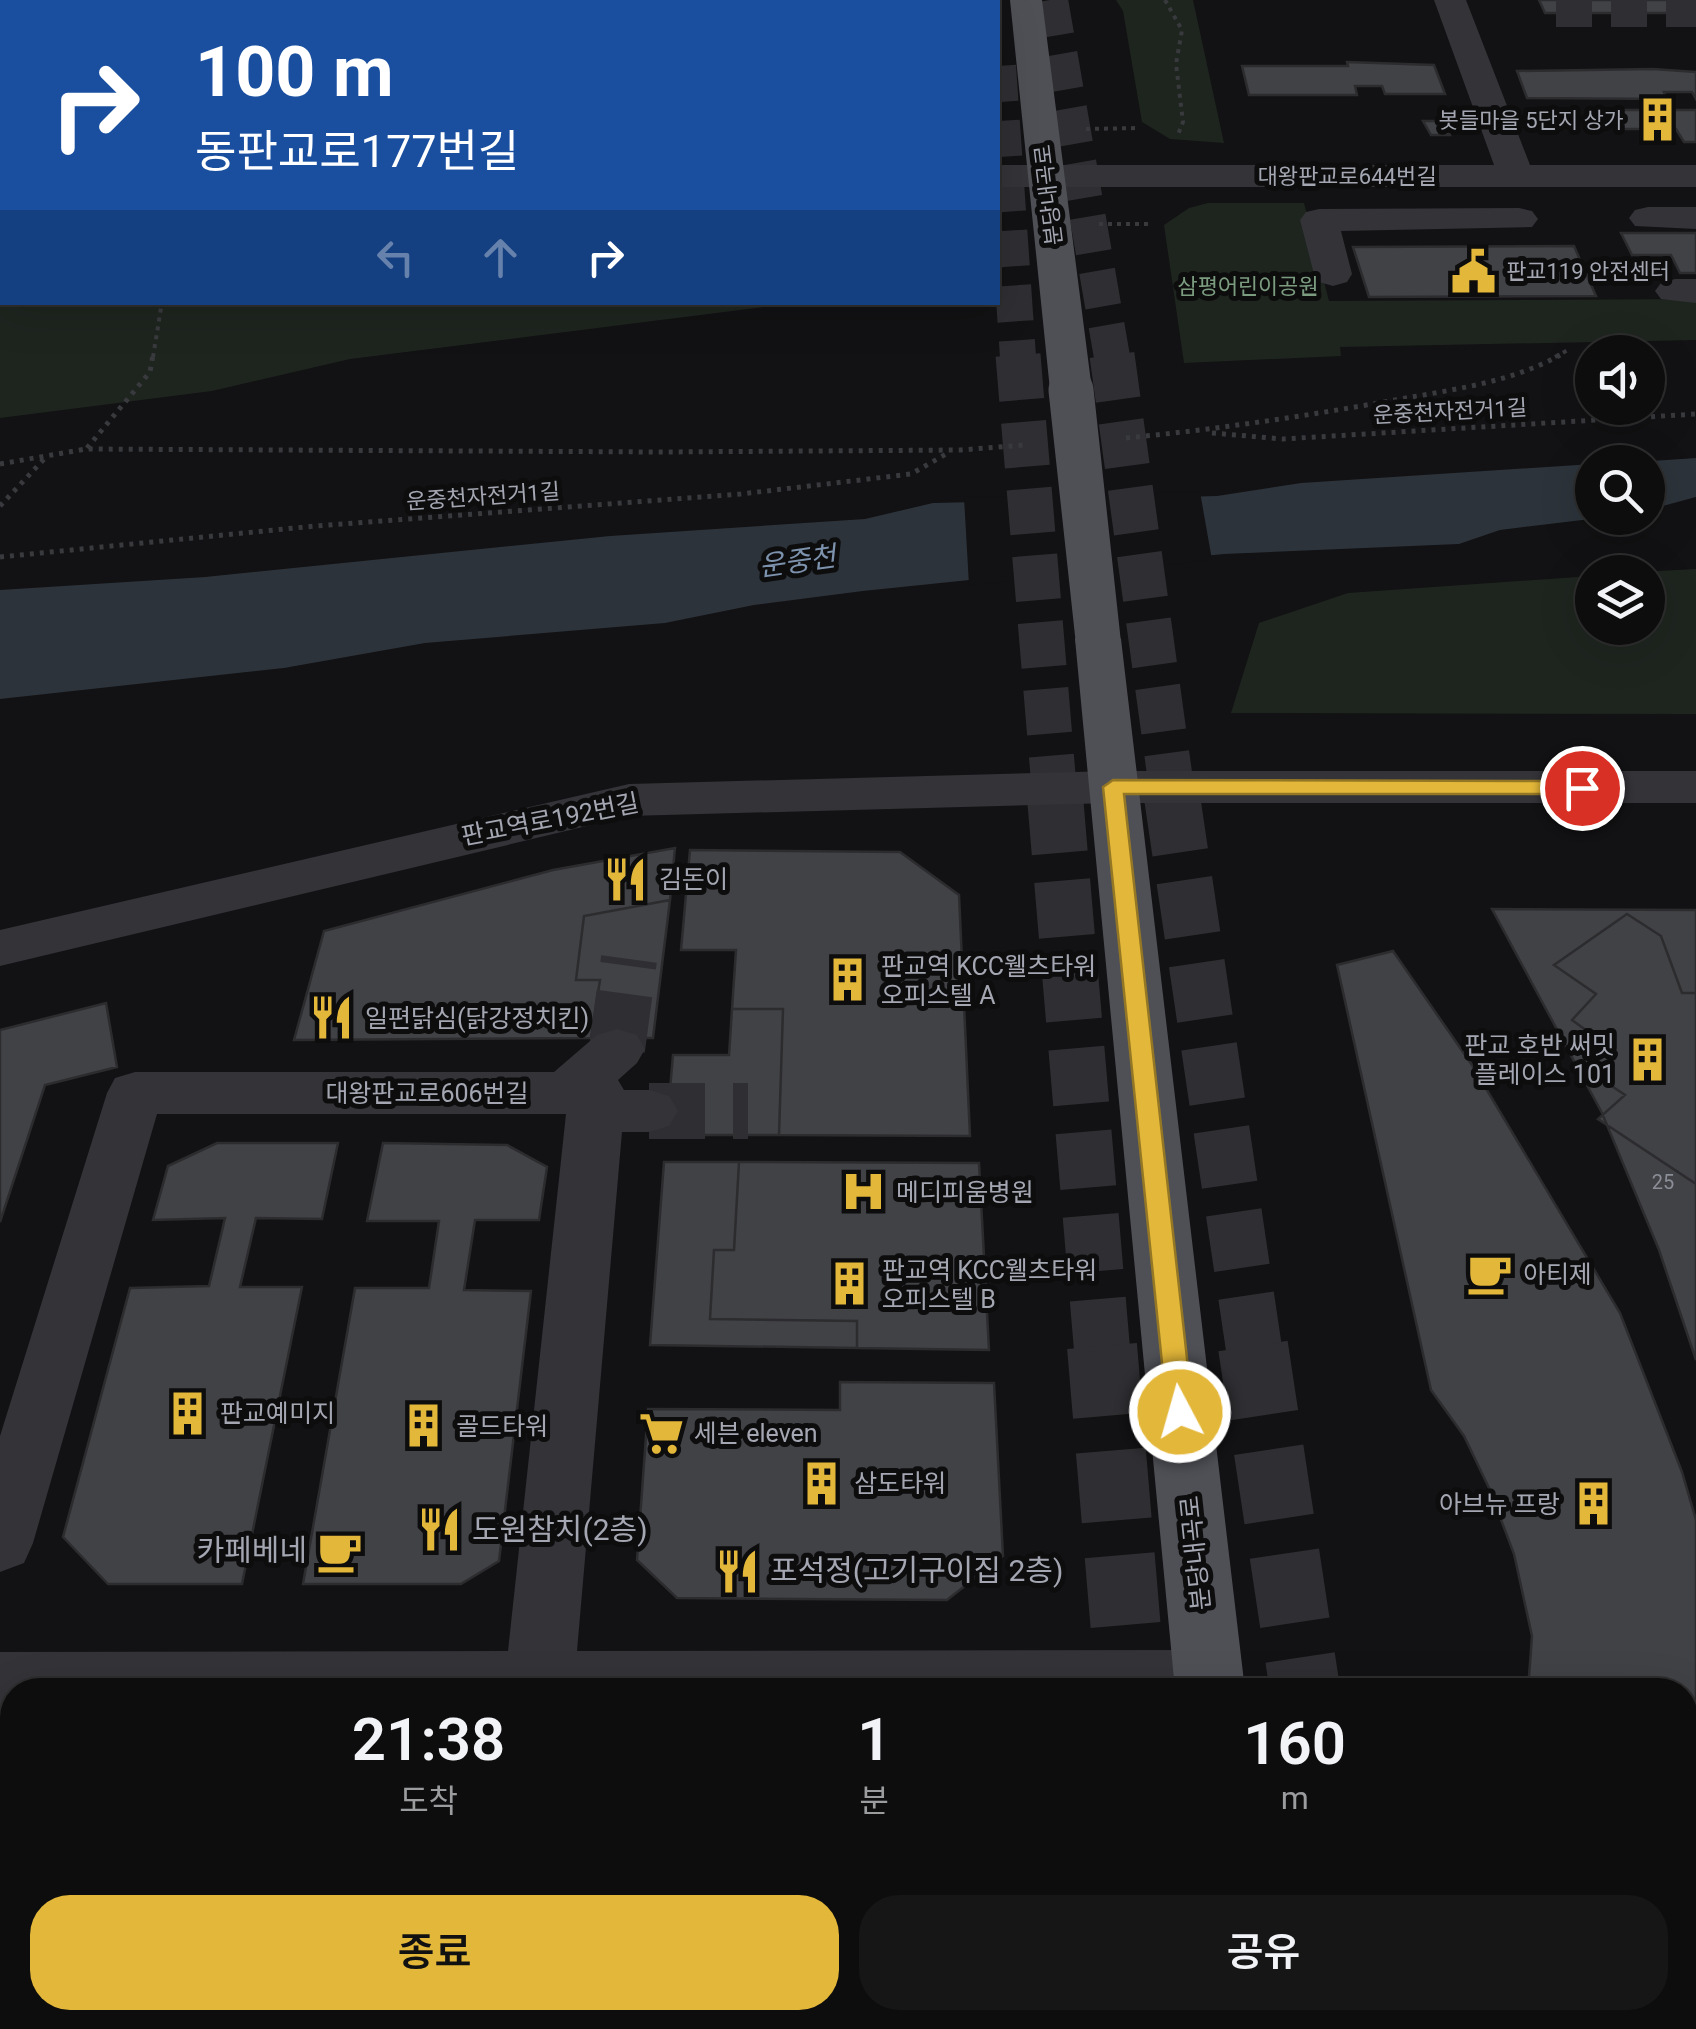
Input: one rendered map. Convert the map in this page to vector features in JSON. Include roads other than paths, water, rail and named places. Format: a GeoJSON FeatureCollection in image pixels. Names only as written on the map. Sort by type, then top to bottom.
{"type":"FeatureCollection","features":[{"type":"Feature","properties":{"kind":"main road","name":"분당내곡로"},"geometry":{"type":"LineString","coordinates":[[1026,0],[1208,1678]]}},
{"type":"Feature","properties":{"kind":"street"},"geometry":{"type":"LineString","coordinates":[[1450,0],[1516,176]]}},
{"type":"Feature","properties":{"kind":"street","name":"대왕판교로644번길"},"geometry":{"type":"LineString","coordinates":[[1000,176],[1696,176]]}},
{"type":"Feature","properties":{"kind":"street"},"geometry":{"type":"LineString","coordinates":[[1390,176],[1405,224]]}},
{"type":"Feature","properties":{"kind":"street"},"geometry":{"type":"LineString","coordinates":[[1648,218],[1696,218]]}},
{"type":"Feature","properties":{"kind":"street"},"geometry":{"type":"LineString","coordinates":[[1333,274],[1319,220],[1405,224],[1519,220]]}},
{"type":"Feature","properties":{"kind":"street","name":"판교역로192번길"},"geometry":{"type":"LineString","coordinates":[[0,948],[629,800],[1113,787],[1696,787]]}},
{"type":"Feature","properties":{"kind":"street"},"geometry":{"type":"LineString","coordinates":[[541,1678],[604,1105],[617,1048]]}},
{"type":"Feature","properties":{"kind":"street","name":"대왕판교로606번길"},"geometry":{"type":"LineString","coordinates":[[0,1543],[134,1093],[604,1105]]}},
{"type":"Feature","properties":{"kind":"water"},"geometry":{"type":"Polygon","coordinates":[[[1696,458],[1696,497],[1665,505],[1665,460],[1696,458]]]}},
{"type":"Feature","properties":{"kind":"water","name":"운중천"},"geometry":{"type":"Polygon","coordinates":[[[1575,465],[1575,521],[1500,530],[1459,544],[1224,554],[863,591],[754,605],[665,623],[425,643],[284,668],[0,699],[0,590],[205,577],[610,536],[865,519],[933,503],[1217,496],[1301,483],[1575,465]]]}},
{"type":"Feature","properties":{"kind":"tunnel"},"geometry":{"type":"LineString","coordinates":[[1050,0],[1112,357]]}},
{"type":"Feature","properties":{"kind":"tunnel"},"geometry":{"type":"LineString","coordinates":[[1556,9],[1696,9]]}},
{"type":"Feature","properties":{"kind":"tunnel"},"geometry":{"type":"LineString","coordinates":[[1000,95],[1018,357]]}},
{"type":"Feature","properties":{"kind":"tunnel"},"geometry":{"type":"LineString","coordinates":[[1018,355],[1055,799]]}},
{"type":"Feature","properties":{"kind":"tunnel"},"geometry":{"type":"LineString","coordinates":[[1112,355],[1173,799]]}},
{"type":"Feature","properties":{"kind":"tunnel"},"geometry":{"type":"LineString","coordinates":[[1055,797],[1102,1349]]}},
{"type":"Feature","properties":{"kind":"tunnel"},"geometry":{"type":"LineString","coordinates":[[1172,797],[1254,1349]]}},
{"type":"Feature","properties":{"kind":"tunnel"},"geometry":{"type":"LineString","coordinates":[[617,1049],[629,959]]}},
{"type":"Feature","properties":{"kind":"tunnel"},"geometry":{"type":"LineString","coordinates":[[649,1111],[748,1111]]}},
{"type":"Feature","properties":{"kind":"tunnel"},"geometry":{"type":"LineString","coordinates":[[1102,1346],[1130,1678]]}},
{"type":"Feature","properties":{"kind":"tunnel"},"geometry":{"type":"LineString","coordinates":[[1253,1346],[1303,1678]]}},
{"type":"Feature","properties":{"kind":"place","name":"봇들마을 5단지 상가"},"geometry":{"type":"Point","coordinates":[1657,120]}},
{"type":"Feature","properties":{"kind":"place","name":"판교119 안전센터"},"geometry":{"type":"Point","coordinates":[1473,271]}},
{"type":"Feature","properties":{"kind":"place","name":"김돈이"},"geometry":{"type":"Point","coordinates":[626,879]}},
{"type":"Feature","properties":{"kind":"place","name":"판교역 KCC웰츠타워 오피스텔 A"},"geometry":{"type":"Point","coordinates":[848,980]}},
{"type":"Feature","properties":{"kind":"place","name":"일편닭심(닭강정치킨)"},"geometry":{"type":"Point","coordinates":[332,1018]}},
{"type":"Feature","properties":{"kind":"place","name":"판교 호반 써밋 플레이스 101"},"geometry":{"type":"Point","coordinates":[1648,1059]}},
{"type":"Feature","properties":{"kind":"place","name":"메디피움병원"},"geometry":{"type":"Point","coordinates":[863,1192]}},
{"type":"Feature","properties":{"kind":"place","name":"아티제"},"geometry":{"type":"Point","coordinates":[1490,1274]}},
{"type":"Feature","properties":{"kind":"place","name":"판교역 KCC웰츠타워 오피스텔 B"},"geometry":{"type":"Point","coordinates":[849,1284]}},
{"type":"Feature","properties":{"kind":"place","name":"판교예미지"},"geometry":{"type":"Point","coordinates":[187,1413]}},
{"type":"Feature","properties":{"kind":"place","name":"골드타워"},"geometry":{"type":"Point","coordinates":[423,1426]}},
{"type":"Feature","properties":{"kind":"place","name":"세븐 eleven"},"geometry":{"type":"Point","coordinates":[661,1433]}},
{"type":"Feature","properties":{"kind":"place","name":"삼도타워"},"geometry":{"type":"Point","coordinates":[821,1483]}},
{"type":"Feature","properties":{"kind":"place","name":"아브뉴 프랑"},"geometry":{"type":"Point","coordinates":[1593,1504]}},
{"type":"Feature","properties":{"kind":"place","name":"도원참치(2층)"},"geometry":{"type":"Point","coordinates":[439,1530]}},
{"type":"Feature","properties":{"kind":"place","name":"카페베네"},"geometry":{"type":"Point","coordinates":[340,1551]}},
{"type":"Feature","properties":{"kind":"place","name":"포석정(고기구이집 2층)"},"geometry":{"type":"Point","coordinates":[737,1571]}},
{"type":"Feature","properties":{"kind":"park label","name":"삼평어린이공원"},"geometry":{"type":"Point","coordinates":[1248,286]}}]}
